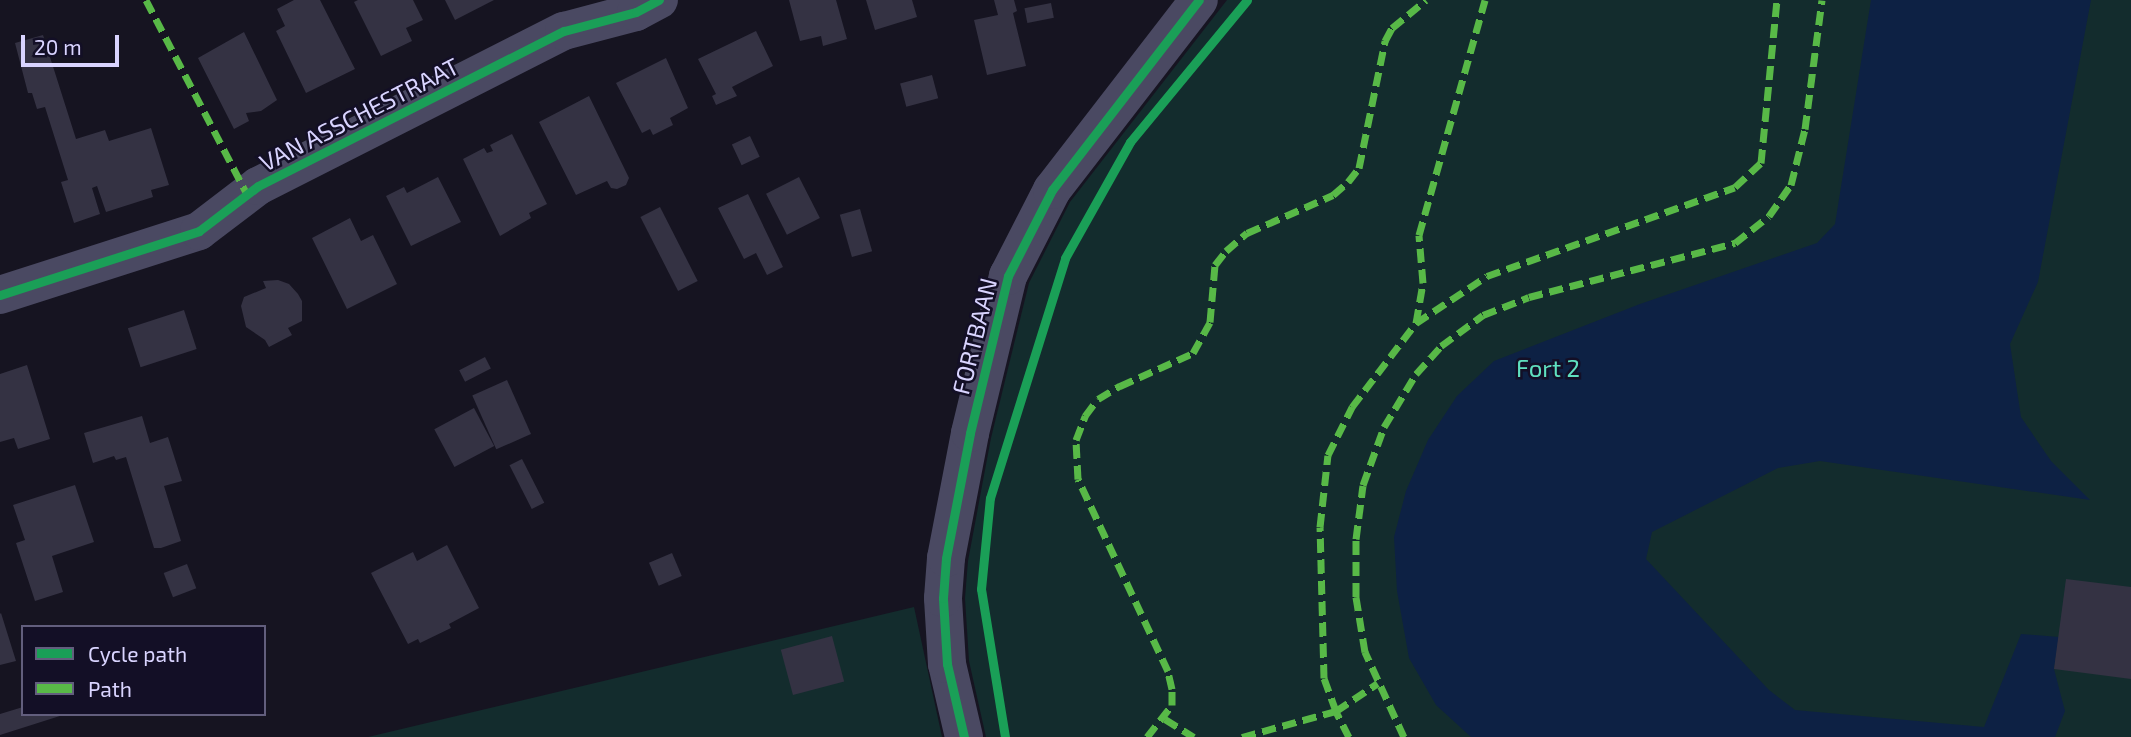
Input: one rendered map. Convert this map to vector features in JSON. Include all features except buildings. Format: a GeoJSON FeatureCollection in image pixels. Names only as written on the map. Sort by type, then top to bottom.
{"type":"FeatureCollection","features":[{"type":"Feature","properties":{"kind":"street","name":"VAN ASSCHESTRAAT"},"geometry":{"type":"LineString","coordinates":[[0,295],[199,230],[258,187],[564,31],[636,12],[659,0]]}},
{"type":"Feature","properties":{"kind":"street","name":"FORTBAAN"},"geometry":{"type":"LineString","coordinates":[[964,737],[947,664],[943,598],[946,558],[970,433],[1008,276],[1052,190],[1199,0]]}},
{"type":"Feature","properties":{"kind":"green space","name":"Fort 2"},"geometry":{"type":"Polygon","coordinates":[[[1227,0],[2131,0],[2131,737],[986,737],[969,661],[965,598],[968,561],[991,438],[1029,283],[1070,202],[1227,0]]]}},
{"type":"Feature","properties":{"kind":"green space"},"geometry":{"type":"Polygon","coordinates":[[[914,607],[942,737],[368,737],[914,607]]]}},
{"type":"Feature","properties":{"kind":"water"},"geometry":{"type":"Polygon","coordinates":[[[1871,0],[2091,0],[2038,282],[2010,344],[2021,417],[2051,461],[2090,500],[1820,461],[1778,468],[1652,532],[1646,559],[1769,690],[1795,710],[1984,727],[2021,634],[2059,637],[2054,669],[2065,711],[2055,737],[1471,737],[1436,705],[1409,658],[1397,591],[1394,537],[1406,491],[1428,440],[1457,396],[1494,361],[1640,304],[1817,243],[1835,224],[1871,0]]]}},
{"type":"Feature","properties":{"kind":"marked path"},"geometry":{"type":"LineString","coordinates":[[146,0],[247,194]]}},
{"type":"Feature","properties":{"kind":"marked path"},"geometry":{"type":"LineString","coordinates":[[1147,737],[1172,705],[1172,689],[1168,671],[1078,479],[1076,440],[1085,416],[1098,399],[1120,386],[1193,353],[1210,322],[1215,265],[1226,251],[1247,233],[1333,195],[1348,182],[1359,168],[1385,41],[1392,28],[1426,0]]}},
{"type":"Feature","properties":{"kind":"marked path"},"geometry":{"type":"LineString","coordinates":[[1416,323],[1423,283],[1419,235],[1485,0]]}},
{"type":"Feature","properties":{"kind":"marked path"},"geometry":{"type":"LineString","coordinates":[[1242,737],[1336,711],[1324,678],[1320,527],[1328,455],[1352,407],[1416,323],[1487,276],[1735,187],[1761,163],[1777,0]]}},
{"type":"Feature","properties":{"kind":"marked path"},"geometry":{"type":"LineString","coordinates":[[1404,737],[1365,652],[1356,597],[1356,539],[1363,485],[1384,427],[1416,374],[1441,346],[1483,315],[1529,297],[1735,243],[1769,216],[1791,185],[1805,129],[1822,0]]}},
{"type":"Feature","properties":{"kind":"marked path"},"geometry":{"type":"LineString","coordinates":[[1349,737],[1336,711],[1378,683]]}},
{"type":"Feature","properties":{"kind":"marked path"},"geometry":{"type":"LineString","coordinates":[[1165,719],[1194,737]]}},
{"type":"Feature","properties":{"kind":"cycle path"},"geometry":{"type":"LineString","coordinates":[[0,295],[199,231],[258,186],[564,31],[636,12],[659,0]]}},
{"type":"Feature","properties":{"kind":"cycle path"},"geometry":{"type":"LineString","coordinates":[[964,737],[947,664],[943,598],[946,558],[970,433],[1008,276],[1052,190],[1199,0]]}},
{"type":"Feature","properties":{"kind":"cycle path"},"geometry":{"type":"LineString","coordinates":[[1005,737],[981,589],[990,498],[1065,258],[1130,142],[1247,0]]}}]}
